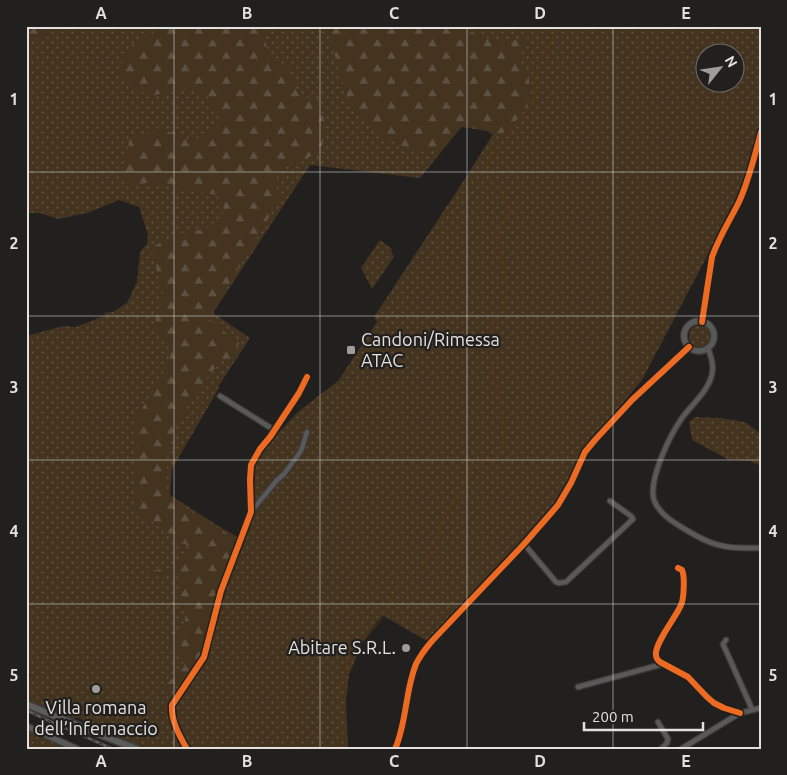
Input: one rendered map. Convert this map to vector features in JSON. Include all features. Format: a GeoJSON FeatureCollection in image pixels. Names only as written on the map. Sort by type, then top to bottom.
{"type":"FeatureCollection","features":[{"type":"Feature","properties":{"kind":"main road"},"geometry":{"type":"LineString","coordinates":[[26,704],[137,749]]}},
{"type":"Feature","properties":{"kind":"street"},"geometry":{"type":"LineString","coordinates":[[702,322],[715,248],[740,200],[761,132]]}},
{"type":"Feature","properties":{"kind":"street"},"geometry":{"type":"LineString","coordinates":[[702,322],[711,327],[714,341],[708,348],[699,351],[689,347],[685,339],[686,330],[692,324],[702,322]]}},
{"type":"Feature","properties":{"kind":"street"},"geometry":{"type":"LineString","coordinates":[[395,749],[403,728],[413,674],[424,651],[558,505],[585,452],[595,440],[627,404],[689,347]]}},
{"type":"Feature","properties":{"kind":"street"},"geometry":{"type":"LineString","coordinates":[[708,348],[713,366],[710,381],[704,392],[681,419],[667,444],[656,473],[653,488],[654,500],[667,518],[708,542],[723,546],[761,548]]}},
{"type":"Feature","properties":{"kind":"street"},"geometry":{"type":"LineString","coordinates":[[251,512],[250,480],[252,465],[260,449],[299,392],[307,377]]}},
{"type":"Feature","properties":{"kind":"street"},"geometry":{"type":"LineString","coordinates":[[220,396],[274,430]]}},
{"type":"Feature","properties":{"kind":"street"},"geometry":{"type":"LineString","coordinates":[[186,748],[174,723],[172,704],[204,657],[221,591],[251,512],[301,451],[307,432]]}},
{"type":"Feature","properties":{"kind":"street"},"geometry":{"type":"LineString","coordinates":[[524,544],[556,582],[566,582],[633,519],[610,501]]}},
{"type":"Feature","properties":{"kind":"street"},"geometry":{"type":"LineString","coordinates":[[678,568],[684,574],[682,603],[656,650],[656,658],[663,664],[688,677],[714,703],[740,713]]}},
{"type":"Feature","properties":{"kind":"street"},"geometry":{"type":"LineString","coordinates":[[726,640],[722,644],[752,709]]}},
{"type":"Feature","properties":{"kind":"street"},"geometry":{"type":"LineString","coordinates":[[578,687],[663,664]]}},
{"type":"Feature","properties":{"kind":"street"},"geometry":{"type":"LineString","coordinates":[[681,749],[740,713],[761,708]]}},
{"type":"Feature","properties":{"kind":"street"},"geometry":{"type":"LineString","coordinates":[[658,722],[668,739],[667,743],[660,749]]}},
{"type":"Feature","properties":{"kind":"street"},"geometry":{"type":"LineString","coordinates":[[26,726],[77,749]]}},
{"type":"Feature","properties":{"kind":"green space"},"geometry":{"type":"Polygon","coordinates":[[[26,26],[761,26],[761,127],[738,197],[642,380],[588,445],[559,500],[548,514],[427,641],[382,615],[363,641],[349,675],[346,701],[348,749],[148,749],[101,734],[78,717],[71,720],[26,701],[26,675],[31,676],[26,671],[26,336],[64,326],[76,327],[106,315],[103,313],[113,312],[127,303],[137,282],[140,252],[147,244],[148,235],[139,207],[119,200],[87,213],[58,219],[40,213],[26,213],[26,26]],[[463,125],[420,178],[310,165],[213,313],[250,338],[218,387],[172,469],[170,495],[243,540],[252,514],[252,476],[257,461],[277,434],[299,411],[338,381],[377,322],[374,317],[496,129],[463,125]]]}},
{"type":"Feature","properties":{"kind":"green space"},"geometry":{"type":"Polygon","coordinates":[[[26,26],[52,26],[49,37],[37,38],[26,35],[26,26]]]}},
{"type":"Feature","properties":{"kind":"green space"},"geometry":{"type":"Polygon","coordinates":[[[163,26],[272,26],[265,37],[268,58],[289,68],[297,91],[318,104],[325,123],[322,148],[302,162],[282,164],[275,182],[280,197],[208,319],[239,343],[232,364],[223,361],[209,375],[185,411],[170,441],[167,460],[167,494],[175,502],[228,534],[235,542],[203,649],[184,679],[177,686],[170,689],[165,689],[167,684],[185,666],[181,659],[168,651],[170,635],[184,626],[186,614],[177,597],[181,581],[177,575],[159,577],[150,575],[151,571],[177,567],[189,547],[135,510],[137,441],[133,424],[169,363],[171,352],[155,325],[164,297],[151,248],[179,234],[213,225],[224,209],[217,195],[147,183],[131,185],[126,184],[122,180],[121,175],[129,141],[132,137],[161,130],[178,134],[187,139],[199,138],[220,125],[219,114],[207,96],[197,90],[153,95],[136,90],[123,79],[121,73],[124,54],[138,39],[143,40],[163,26]]]}},
{"type":"Feature","properties":{"kind":"green space"},"geometry":{"type":"Polygon","coordinates":[[[327,26],[452,26],[505,43],[528,36],[518,62],[527,69],[531,92],[528,105],[508,131],[493,135],[487,131],[462,127],[439,150],[407,148],[380,136],[351,108],[327,26]]]}},
{"type":"Feature","properties":{"kind":"green space"},"geometry":{"type":"Polygon","coordinates":[[[380,240],[392,249],[394,257],[372,289],[361,268],[380,240]]]}},
{"type":"Feature","properties":{"kind":"green space"},"geometry":{"type":"Polygon","coordinates":[[[700,325],[708,328],[711,336],[708,344],[700,347],[692,344],[689,336],[692,328],[700,325]]]}},
{"type":"Feature","properties":{"kind":"green space"},"geometry":{"type":"Polygon","coordinates":[[[695,417],[745,422],[761,434],[761,466],[750,461],[729,460],[692,440],[689,422],[695,417]]]}},
{"type":"Feature","properties":{"kind":"green space"},"geometry":{"type":"Polygon","coordinates":[[[26,728],[72,749],[26,749],[26,728]]]}},
{"type":"Feature","properties":{"kind":"waterway"},"geometry":{"type":"LineString","coordinates":[[342,749],[339,701],[341,684],[349,658],[379,622],[396,590],[421,567],[433,552],[444,516],[458,496],[471,469],[482,461],[494,459],[501,451],[504,436],[499,393],[490,358],[493,344],[492,324],[504,305],[507,290],[505,271],[497,244],[501,224],[511,212],[510,204],[487,175],[486,164],[495,150],[532,105],[537,89],[532,66],[544,54],[560,26]]}},
{"type":"Feature","properties":{"kind":"railway"},"geometry":{"type":"LineString","coordinates":[[26,710],[113,749]]}},
{"type":"Feature","properties":{"kind":"cycle path"},"geometry":{"type":"LineString","coordinates":[[702,322],[712,257],[743,194],[761,132]]}},
{"type":"Feature","properties":{"kind":"cycle path"},"geometry":{"type":"LineString","coordinates":[[395,749],[402,728],[412,674],[425,649],[558,505],[571,483],[585,452],[595,440],[632,400],[689,347]]}},
{"type":"Feature","properties":{"kind":"cycle path"},"geometry":{"type":"LineString","coordinates":[[187,749],[174,722],[172,705],[204,657],[221,591],[251,512],[251,465],[299,393],[307,377]]}},
{"type":"Feature","properties":{"kind":"cycle path"},"geometry":{"type":"LineString","coordinates":[[678,568],[682,570],[684,577],[682,602],[658,644],[656,658],[688,677],[714,703],[740,713]]}},
{"type":"Feature","properties":{"kind":"place","name":"Candoni/Rimessa ATAC"},"geometry":{"type":"Point","coordinates":[351,350]}},
{"type":"Feature","properties":{"kind":"place","name":"Abitare S.R.L."},"geometry":{"type":"Point","coordinates":[406,648]}},
{"type":"Feature","properties":{"kind":"place","name":"Villa romana dell’Infernaccio"},"geometry":{"type":"Point","coordinates":[96,689]}}]}
